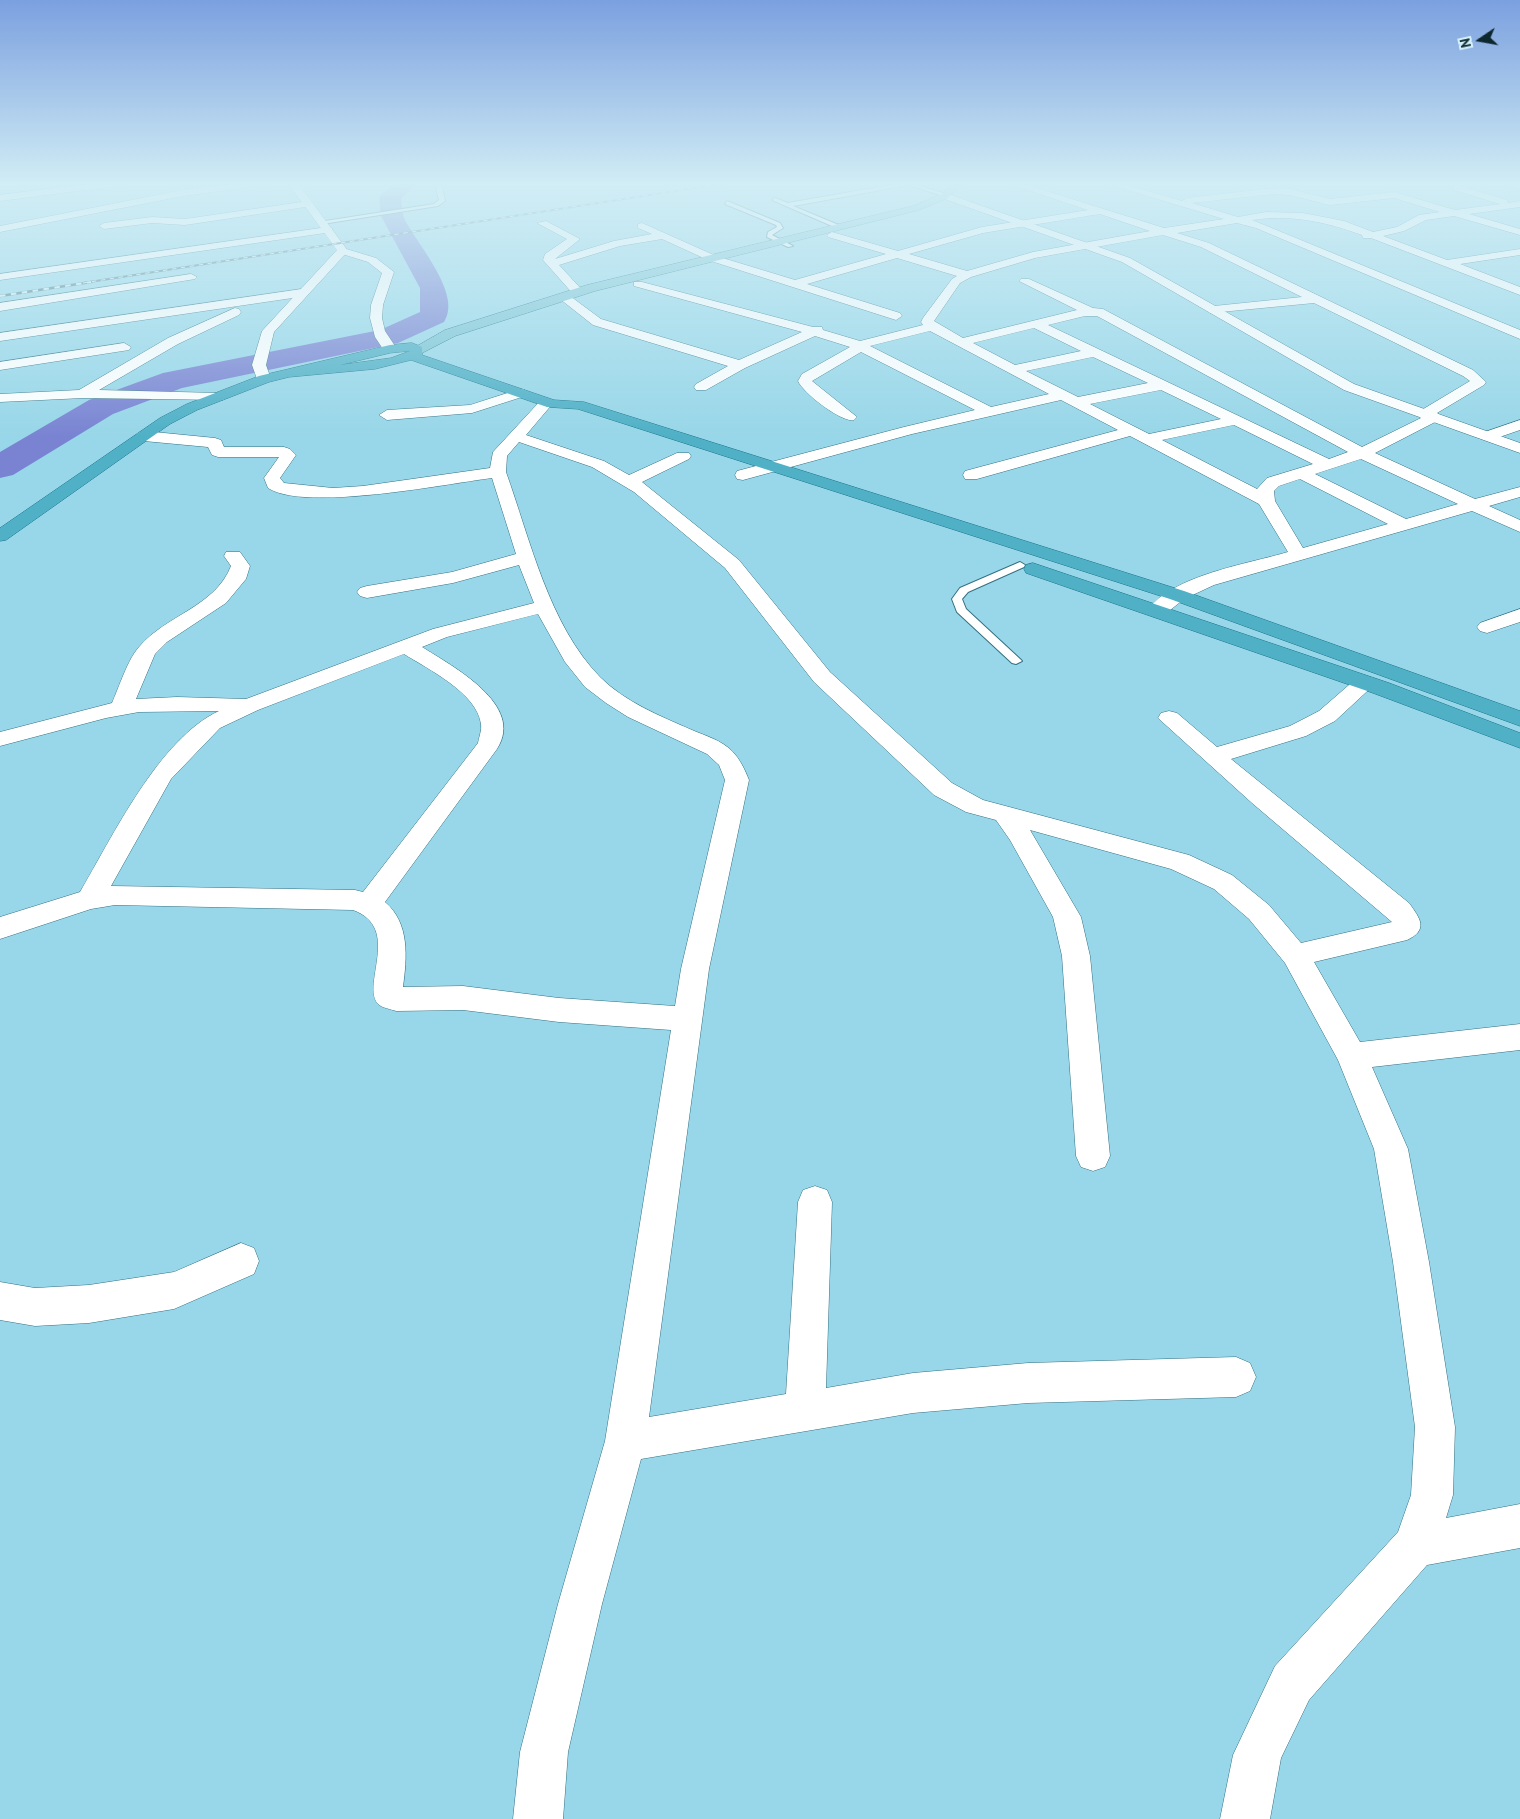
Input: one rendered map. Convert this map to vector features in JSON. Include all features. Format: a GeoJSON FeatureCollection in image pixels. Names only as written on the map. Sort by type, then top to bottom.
{"type":"FeatureCollection","features":[{"type":"Feature","properties":{"kind":"highway"},"geometry":{"type":"LineString","coordinates":[[348,363],[406,351]]}},
{"type":"Feature","properties":{"kind":"highway"},"geometry":{"type":"LineString","coordinates":[[0,536],[165,421],[218,397],[262,372],[292,374],[406,351],[540,400],[579,406],[1177,595],[1520,718]]}},
{"type":"Feature","properties":{"kind":"highway"},"geometry":{"type":"LineString","coordinates":[[540,400],[554,413],[972,549]]}},
{"type":"Feature","properties":{"kind":"highway"},"geometry":{"type":"LineString","coordinates":[[991,556],[1365,683],[1520,741]]}},
{"type":"Feature","properties":{"kind":"main road"},"geometry":{"type":"LineString","coordinates":[[406,351],[449,334],[547,303],[679,267]]}},
{"type":"Feature","properties":{"kind":"main road"},"geometry":{"type":"LineString","coordinates":[[572,296],[638,284],[706,267]]}},
{"type":"Feature","properties":{"kind":"street"},"geometry":{"type":"LineString","coordinates":[[0,277],[54,267]]}},
{"type":"Feature","properties":{"kind":"street"},"geometry":{"type":"LineString","coordinates":[[262,372],[264,346],[268,331],[327,267]]}},
{"type":"Feature","properties":{"kind":"street"},"geometry":{"type":"LineString","coordinates":[[381,267],[388,272],[388,278],[379,297],[376,311],[378,334],[406,351]]}},
{"type":"Feature","properties":{"kind":"street"},"geometry":{"type":"LineString","coordinates":[[554,267],[572,296],[597,322],[740,365]]}},
{"type":"Feature","properties":{"kind":"street"},"geometry":{"type":"LineString","coordinates":[[741,267],[896,316]]}},
{"type":"Feature","properties":{"kind":"street"},"geometry":{"type":"LineString","coordinates":[[795,284],[857,267]]}},
{"type":"Feature","properties":{"kind":"street"},"geometry":{"type":"LineString","coordinates":[[940,267],[967,275]]}},
{"type":"Feature","properties":{"kind":"street"},"geometry":{"type":"LineString","coordinates":[[994,267],[967,275],[956,281],[927,322],[932,327],[1266,501]]}},
{"type":"Feature","properties":{"kind":"street"},"geometry":{"type":"LineString","coordinates":[[1138,267],[1349,387],[1520,448]]}},
{"type":"Feature","properties":{"kind":"street"},"geometry":{"type":"LineString","coordinates":[[1250,267],[1468,373],[1479,382],[1430,415],[1362,453],[1273,482],[1264,490],[1266,501],[1292,558]]}},
{"type":"Feature","properties":{"kind":"street"},"geometry":{"type":"LineString","coordinates":[[1358,267],[1520,335]]}},
{"type":"Feature","properties":{"kind":"street"},"geometry":{"type":"LineString","coordinates":[[1456,267],[1520,291]]}},
{"type":"Feature","properties":{"kind":"street"},"geometry":{"type":"LineString","coordinates":[[0,307],[191,277]]}},
{"type":"Feature","properties":{"kind":"street"},"geometry":{"type":"LineString","coordinates":[[1025,280],[1089,311],[1098,312],[1362,453],[1471,506],[1520,527]]}},
{"type":"Feature","properties":{"kind":"street"},"geometry":{"type":"LineString","coordinates":[[638,284],[816,330],[860,346],[990,412]]}},
{"type":"Feature","properties":{"kind":"street"},"geometry":{"type":"LineString","coordinates":[[0,337],[302,293]]}},
{"type":"Feature","properties":{"kind":"street"},"geometry":{"type":"LineString","coordinates":[[83,394],[174,341],[262,299]]}},
{"type":"Feature","properties":{"kind":"street"},"geometry":{"type":"LineString","coordinates":[[1214,310],[1316,299]]}},
{"type":"Feature","properties":{"kind":"street"},"geometry":{"type":"LineString","coordinates":[[962,342],[1089,311]]}},
{"type":"Feature","properties":{"kind":"street"},"geometry":{"type":"LineString","coordinates":[[1036,324],[1327,464]]}},
{"type":"Feature","properties":{"kind":"street"},"geometry":{"type":"LineString","coordinates":[[849,417],[807,386],[805,381],[810,374],[860,346],[880,338],[932,327]]}},
{"type":"Feature","properties":{"kind":"street"},"geometry":{"type":"LineString","coordinates":[[701,387],[740,365],[816,330]]}},
{"type":"Feature","properties":{"kind":"street"},"geometry":{"type":"LineString","coordinates":[[0,366],[124,348]]}},
{"type":"Feature","properties":{"kind":"street"},"geometry":{"type":"LineString","coordinates":[[1014,369],[1095,352]]}},
{"type":"Feature","properties":{"kind":"street"},"geometry":{"type":"LineString","coordinates":[[743,475],[909,430],[990,412],[1069,398],[1162,385]]}},
{"type":"Feature","properties":{"kind":"street"},"geometry":{"type":"LineString","coordinates":[[0,398],[83,394],[166,394],[218,397]]}},
{"type":"Feature","properties":{"kind":"street"},"geometry":{"type":"LineString","coordinates":[[0,412],[23,396]]}},
{"type":"Feature","properties":{"kind":"street"},"geometry":{"type":"LineString","coordinates":[[387,415],[472,409],[540,400]]}},
{"type":"Feature","properties":{"kind":"street"},"geometry":{"type":"LineString","coordinates":[[538,1819],[544,1752],[580,1604],[625,1441],[695,969],[737,780],[731,765],[718,751],[649,719],[613,698],[592,682],[577,664],[555,627],[545,606],[498,472],[499,455],[540,400]]}},
{"type":"Feature","properties":{"kind":"street"},"geometry":{"type":"LineString","coordinates":[[1148,439],[1235,420]]}},
{"type":"Feature","properties":{"kind":"street"},"geometry":{"type":"LineString","coordinates":[[1488,436],[1520,426]]}},
{"type":"Feature","properties":{"kind":"street"},"geometry":{"type":"LineString","coordinates":[[971,475],[1132,431]]}},
{"type":"Feature","properties":{"kind":"street"},"geometry":{"type":"LineString","coordinates":[[144,436],[215,443],[218,452],[227,454],[284,452],[288,455],[272,478],[274,484],[280,488],[333,493],[363,491],[498,472]]}},
{"type":"Feature","properties":{"kind":"street"},"geometry":{"type":"LineString","coordinates":[[514,436],[598,464],[630,481],[732,564],[822,677],[943,789],[975,806],[1180,862],[1223,882],[1259,912],[1296,955],[1352,1056],[1391,1149],[1411,1262],[1435,1427],[1432,1495],[1416,1546],[1292,1683],[1257,1755],[1246,1819]]}},
{"type":"Feature","properties":{"kind":"street"},"geometry":{"type":"LineString","coordinates":[[630,481],[683,456]]}},
{"type":"Feature","properties":{"kind":"street"},"geometry":{"type":"LineString","coordinates":[[1301,473],[1404,525]]}},
{"type":"Feature","properties":{"kind":"street"},"geometry":{"type":"LineString","coordinates":[[1157,611],[1177,595],[1206,581],[1520,492]]}},
{"type":"Feature","properties":{"kind":"street"},"geometry":{"type":"LineString","coordinates":[[121,708],[146,651],[160,638],[219,598],[236,579],[240,566],[233,556]]}},
{"type":"Feature","properties":{"kind":"street"},"geometry":{"type":"LineString","coordinates":[[367,592],[453,577],[527,557]]}},
{"type":"Feature","properties":{"kind":"street"},"geometry":{"type":"LineString","coordinates":[[90,899],[162,774],[212,724],[250,705],[406,646],[479,622],[545,606]]}},
{"type":"Feature","properties":{"kind":"street"},"geometry":{"type":"LineString","coordinates":[[1487,627],[1520,614]]}},
{"type":"Feature","properties":{"kind":"street"},"geometry":{"type":"LineString","coordinates":[[368,905],[489,744],[493,725],[487,706],[476,694],[406,646]]}},
{"type":"Feature","properties":{"kind":"street"},"geometry":{"type":"LineString","coordinates":[[1214,756],[1298,732],[1327,716],[1365,683]]}},
{"type":"Feature","properties":{"kind":"street"},"geometry":{"type":"LineString","coordinates":[[0,739],[121,708],[140,705],[250,705]]}},
{"type":"Feature","properties":{"kind":"street"},"geometry":{"type":"LineString","coordinates":[[1169,718],[1399,910],[1406,920],[1407,928],[1397,932],[1296,955]]}},
{"type":"Feature","properties":{"kind":"street"},"geometry":{"type":"LineString","coordinates":[[1005,815],[1020,835],[1067,917],[1076,956],[1093,1156]]}},
{"type":"Feature","properties":{"kind":"street"},"geometry":{"type":"LineString","coordinates":[[0,928],[90,899],[115,895],[356,900],[377,910],[385,920],[390,938],[392,966],[387,988],[389,996],[396,999],[463,998],[559,1010],[688,1019]]}},
{"type":"Feature","properties":{"kind":"street"},"geometry":{"type":"LineString","coordinates":[[1352,1056],[1520,1037]]}},
{"type":"Feature","properties":{"kind":"street"},"geometry":{"type":"LineString","coordinates":[[805,1410],[815,1202]]}},
{"type":"Feature","properties":{"kind":"street"},"geometry":{"type":"LineString","coordinates":[[0,1301],[34,1307],[89,1304],[174,1290],[241,1261]]}},
{"type":"Feature","properties":{"kind":"street"},"geometry":{"type":"LineString","coordinates":[[625,1441],[913,1393],[1028,1383],[1236,1377]]}},
{"type":"Feature","properties":{"kind":"street"},"geometry":{"type":"LineString","coordinates":[[1416,1546],[1520,1526]]}},
{"type":"Feature","properties":{"kind":"lane"},"geometry":{"type":"LineString","coordinates":[[1016,661],[961,610],[957,599],[964,590],[1020,565]]}},
{"type":"Feature","properties":{"kind":"waterway"},"geometry":{"type":"LineString","coordinates":[[0,467],[101,407],[174,380],[388,337],[434,316],[433,288],[421,267]]}},
{"type":"Feature","properties":{"kind":"railway"},"geometry":{"type":"LineString","coordinates":[[83,283],[187,267]]}},
{"type":"Feature","properties":{"kind":"railway"},"geometry":{"type":"LineString","coordinates":[[0,296],[91,282]]}}]}
